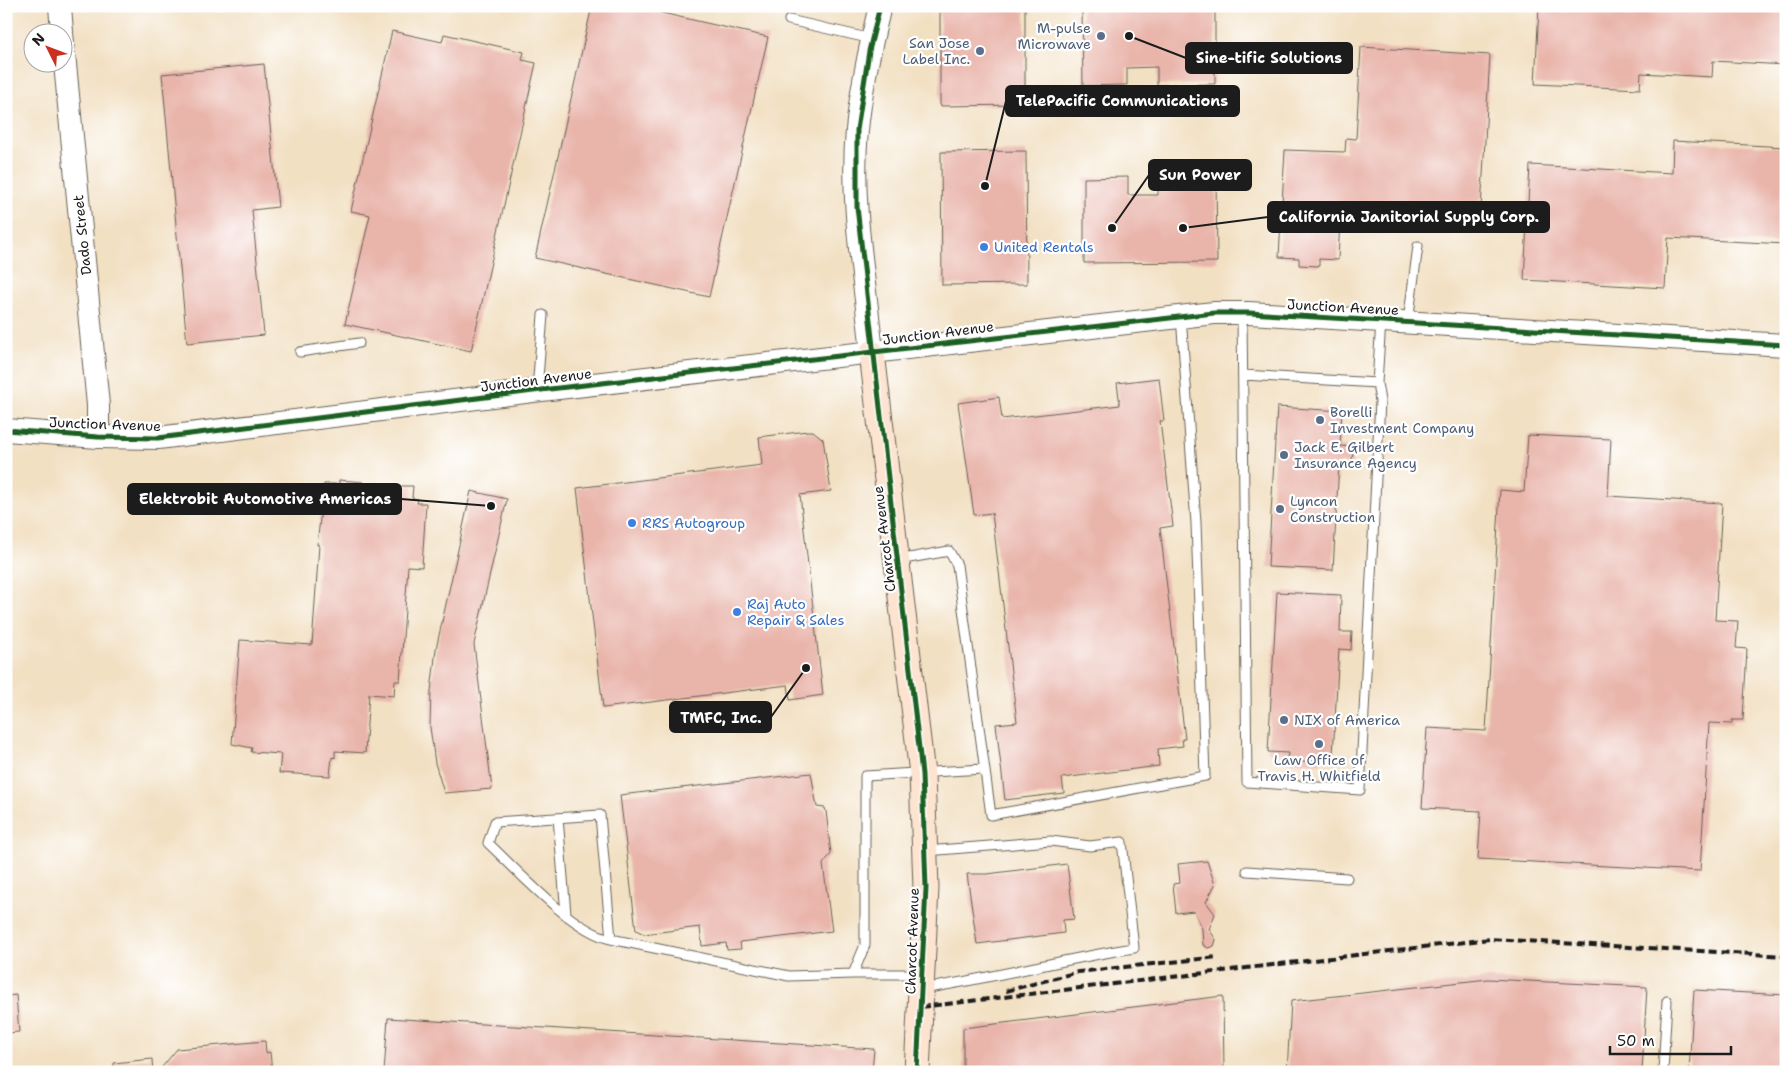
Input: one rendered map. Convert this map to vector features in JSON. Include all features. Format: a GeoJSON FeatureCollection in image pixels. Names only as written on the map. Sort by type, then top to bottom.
{"type":"FeatureCollection","features":[{"type":"Feature","properties":{"kind":"main road","name":"Charcot Avenue"},"geometry":{"type":"LineString","coordinates":[[872,353],[922,774],[926,851],[917,1072]]}},
{"type":"Feature","properties":{"kind":"street","name":"Dado Street"},"geometry":{"type":"LineString","coordinates":[[60,6],[61,22]]}},
{"type":"Feature","properties":{"kind":"street","name":"Charcot Avenue"},"geometry":{"type":"LineString","coordinates":[[872,353],[857,207],[857,130],[872,40],[880,6]]}},
{"type":"Feature","properties":{"kind":"street","name":"Dado Street"},"geometry":{"type":"LineString","coordinates":[[66,72],[98,405],[98,437]]}},
{"type":"Feature","properties":{"kind":"street","name":"Junction Avenue"},"geometry":{"type":"LineString","coordinates":[[6,430],[98,437],[158,438],[536,391],[1181,316],[1242,313],[1786,344]]}},
{"type":"Feature","properties":{"kind":"lane"},"geometry":{"type":"LineString","coordinates":[[788,20],[872,40]]}},
{"type":"Feature","properties":{"kind":"lane"},"geometry":{"type":"LineString","coordinates":[[1408,322],[1418,246]]}},
{"type":"Feature","properties":{"kind":"lane"},"geometry":{"type":"LineString","coordinates":[[1242,313],[1247,782],[1360,790],[1380,401],[1377,383],[1381,321]]}},
{"type":"Feature","properties":{"kind":"lane"},"geometry":{"type":"LineString","coordinates":[[536,391],[543,315]]}},
{"type":"Feature","properties":{"kind":"lane"},"geometry":{"type":"LineString","coordinates":[[898,560],[949,551],[957,565],[990,815],[1206,776],[1196,523],[1181,316]]}},
{"type":"Feature","properties":{"kind":"lane"},"geometry":{"type":"LineString","coordinates":[[300,352],[359,343]]}},
{"type":"Feature","properties":{"kind":"lane"},"geometry":{"type":"LineString","coordinates":[[1243,375],[1377,383]]}},
{"type":"Feature","properties":{"kind":"lane"},"geometry":{"type":"LineString","coordinates":[[853,974],[865,945],[865,776],[983,769]]}},
{"type":"Feature","properties":{"kind":"lane"},"geometry":{"type":"LineString","coordinates":[[611,939],[600,815],[496,822],[488,843],[555,907],[600,937],[789,976],[853,974],[922,982],[971,982],[1075,957],[1134,948],[1122,842],[1090,846],[1051,841],[926,851]]}},
{"type":"Feature","properties":{"kind":"lane"},"geometry":{"type":"LineString","coordinates":[[558,818],[566,914]]}},
{"type":"Feature","properties":{"kind":"lane"},"geometry":{"type":"LineString","coordinates":[[1247,871],[1347,878]]}},
{"type":"Feature","properties":{"kind":"lane"},"geometry":{"type":"LineString","coordinates":[[1663,1072],[1667,1001]]}},
{"type":"Feature","properties":{"kind":"building"},"geometry":{"type":"Polygon","coordinates":[[[592,6],[631,6],[768,37],[709,297],[535,258],[592,6]]]}},
{"type":"Feature","properties":{"kind":"building"},"geometry":{"type":"Polygon","coordinates":[[[940,6],[1025,6],[1025,105],[940,106],[940,6]]]}},
{"type":"Feature","properties":{"kind":"building"},"geometry":{"type":"Polygon","coordinates":[[[1082,6],[1215,6],[1215,84],[1157,85],[1157,67],[1127,68],[1127,85],[1083,86],[1082,6]]]}},
{"type":"Feature","properties":{"kind":"building"},"geometry":{"type":"Polygon","coordinates":[[[1539,6],[1786,6],[1786,65],[1713,61],[1712,77],[1641,73],[1640,89],[1535,84],[1539,6]]]}},
{"type":"Feature","properties":{"kind":"building"},"geometry":{"type":"Polygon","coordinates":[[[392,31],[442,42],[444,34],[524,52],[522,60],[536,63],[471,351],[345,324],[370,215],[351,211],[392,31]]]}},
{"type":"Feature","properties":{"kind":"building"},"geometry":{"type":"Polygon","coordinates":[[[1361,47],[1490,55],[1480,226],[1340,219],[1338,260],[1319,259],[1319,266],[1299,265],[1299,258],[1279,257],[1285,150],[1345,152],[1346,138],[1356,139],[1361,47]]]}},
{"type":"Feature","properties":{"kind":"building"},"geometry":{"type":"Polygon","coordinates":[[[264,64],[278,207],[252,210],[264,335],[187,343],[162,74],[264,64]]]}},
{"type":"Feature","properties":{"kind":"building"},"geometry":{"type":"Polygon","coordinates":[[[1673,141],[1786,147],[1786,244],[1668,238],[1665,288],[1524,280],[1530,165],[1672,173],[1673,141]]]}},
{"type":"Feature","properties":{"kind":"building"},"geometry":{"type":"Polygon","coordinates":[[[1026,151],[1027,284],[942,285],[941,152],[1026,151]]]}},
{"type":"Feature","properties":{"kind":"building"},"geometry":{"type":"Polygon","coordinates":[[[1216,176],[1217,262],[1084,263],[1084,178],[1128,177],[1128,195],[1158,195],[1158,177],[1216,176]]]}},
{"type":"Feature","properties":{"kind":"building"},"geometry":{"type":"Polygon","coordinates":[[[1159,378],[1164,421],[1160,421],[1173,526],[1160,528],[1185,739],[1182,739],[1183,746],[1158,749],[1159,766],[1062,778],[1064,793],[1005,800],[996,724],[1017,722],[992,513],[974,515],[958,403],[999,397],[1002,419],[1120,405],[1117,383],[1159,378]]]}},
{"type":"Feature","properties":{"kind":"building"},"geometry":{"type":"Polygon","coordinates":[[[1277,407],[1342,411],[1340,446],[1353,447],[1352,464],[1339,463],[1333,570],[1268,567],[1277,407]]]}},
{"type":"Feature","properties":{"kind":"building"},"geometry":{"type":"Polygon","coordinates":[[[813,431],[823,439],[831,491],[800,495],[823,695],[790,700],[788,685],[603,708],[577,488],[762,465],[759,437],[813,431]]]}},
{"type":"Feature","properties":{"kind":"building"},"geometry":{"type":"Polygon","coordinates":[[[1528,435],[1611,439],[1608,496],[1722,503],[1715,620],[1738,621],[1736,648],[1747,649],[1743,720],[1732,720],[1732,724],[1709,723],[1700,871],[1478,859],[1481,811],[1422,808],[1427,728],[1486,731],[1500,490],[1524,492],[1528,435]]]}},
{"type":"Feature","properties":{"kind":"building"},"geometry":{"type":"Polygon","coordinates":[[[339,480],[363,482],[363,486],[413,486],[412,498],[418,499],[417,503],[426,503],[422,567],[408,566],[400,681],[395,681],[394,696],[369,694],[365,753],[335,751],[335,758],[332,757],[330,776],[279,773],[281,754],[251,752],[252,748],[232,744],[240,640],[312,645],[319,545],[317,545],[324,484],[339,484],[339,480]]]}},
{"type":"Feature","properties":{"kind":"building"},"geometry":{"type":"Polygon","coordinates":[[[471,491],[507,499],[474,644],[492,789],[444,793],[435,763],[430,727],[431,691],[436,649],[471,491]]]}},
{"type":"Feature","properties":{"kind":"building"},"geometry":{"type":"Polygon","coordinates":[[[1277,592],[1341,595],[1340,632],[1352,632],[1351,650],[1339,649],[1333,755],[1321,754],[1321,763],[1287,761],[1288,753],[1268,752],[1277,592]]]}},
{"type":"Feature","properties":{"kind":"building"},"geometry":{"type":"Polygon","coordinates":[[[811,773],[817,807],[825,808],[826,811],[831,854],[823,864],[832,931],[740,942],[741,949],[727,950],[726,943],[702,946],[700,927],[644,934],[636,930],[620,795],[811,773]]]}},
{"type":"Feature","properties":{"kind":"building"},"geometry":{"type":"Polygon","coordinates":[[[1207,861],[1215,885],[1206,902],[1215,914],[1209,929],[1216,940],[1214,946],[1208,948],[1203,945],[1202,929],[1194,911],[1176,913],[1173,884],[1180,883],[1178,864],[1207,861]]]}},
{"type":"Feature","properties":{"kind":"building"},"geometry":{"type":"Polygon","coordinates":[[[1067,864],[1074,919],[1063,920],[1064,933],[977,944],[967,874],[987,874],[1067,864]]]}},
{"type":"Feature","properties":{"kind":"building"},"geometry":{"type":"Polygon","coordinates":[[[1488,979],[1647,987],[1642,1072],[1287,1072],[1291,1001],[1488,979]]]}},
{"type":"Feature","properties":{"kind":"building"},"geometry":{"type":"Polygon","coordinates":[[[1694,990],[1786,995],[1786,1072],[1689,1072],[1694,990]]]}},
{"type":"Feature","properties":{"kind":"building"},"geometry":{"type":"Polygon","coordinates":[[[16,995],[19,1032],[6,1033],[6,996],[16,995]]]}},
{"type":"Feature","properties":{"kind":"building"},"geometry":{"type":"Polygon","coordinates":[[[1223,996],[1224,1072],[963,1072],[963,1028],[1223,996]]]}},
{"type":"Feature","properties":{"kind":"building"},"geometry":{"type":"Polygon","coordinates":[[[388,1018],[874,1049],[872,1072],[384,1072],[388,1018]]]}},
{"type":"Feature","properties":{"kind":"building"},"geometry":{"type":"Polygon","coordinates":[[[265,1041],[266,1053],[270,1052],[272,1072],[158,1072],[177,1049],[265,1041]]]}},
{"type":"Feature","properties":{"kind":"building"},"geometry":{"type":"Polygon","coordinates":[[[152,1059],[153,1072],[114,1072],[114,1063],[152,1059]]]}},
{"type":"Feature","properties":{"kind":"railway"},"geometry":{"type":"LineString","coordinates":[[921,1007],[1490,939],[1786,956]]}},
{"type":"Feature","properties":{"kind":"railway"},"geometry":{"type":"LineString","coordinates":[[1006,991],[1078,972],[1218,957]]}},
{"type":"Feature","properties":{"kind":"cycle path"},"geometry":{"type":"LineString","coordinates":[[880,6],[869,51],[857,130],[857,207],[922,774],[926,888],[917,1072]]}},
{"type":"Feature","properties":{"kind":"cycle path"},"geometry":{"type":"LineString","coordinates":[[6,430],[98,437],[158,438],[541,390],[1214,313],[1249,313],[1786,345]]}},
{"type":"Feature","properties":{"kind":"place","name":"M-pulse Microwave"},"geometry":{"type":"Point","coordinates":[1101,36]}},
{"type":"Feature","properties":{"kind":"place","name":"Sine-tific Solutions"},"geometry":{"type":"Point","coordinates":[1129,36]}},
{"type":"Feature","properties":{"kind":"place","name":"San Jose Label Inc."},"geometry":{"type":"Point","coordinates":[980,51]}},
{"type":"Feature","properties":{"kind":"place","name":"TelePacific Communications"},"geometry":{"type":"Point","coordinates":[985,186]}},
{"type":"Feature","properties":{"kind":"place","name":"Sun Power"},"geometry":{"type":"Point","coordinates":[1112,228]}},
{"type":"Feature","properties":{"kind":"place","name":"California Janitorial Supply Corp."},"geometry":{"type":"Point","coordinates":[1183,228]}},
{"type":"Feature","properties":{"kind":"place","name":"United Rentals"},"geometry":{"type":"Point","coordinates":[984,247]}},
{"type":"Feature","properties":{"kind":"place","name":"Borelli Investment Company"},"geometry":{"type":"Point","coordinates":[1320,420]}},
{"type":"Feature","properties":{"kind":"place","name":"Jack E. Gilbert Insurance Agency"},"geometry":{"type":"Point","coordinates":[1284,455]}},
{"type":"Feature","properties":{"kind":"place","name":"Elektrobit Automotive Americas"},"geometry":{"type":"Point","coordinates":[491,506]}},
{"type":"Feature","properties":{"kind":"place","name":"Lyncon Construction"},"geometry":{"type":"Point","coordinates":[1280,509]}},
{"type":"Feature","properties":{"kind":"place","name":"RRS Autogroup"},"geometry":{"type":"Point","coordinates":[632,523]}},
{"type":"Feature","properties":{"kind":"place","name":"Raj Auto Repair & Sales"},"geometry":{"type":"Point","coordinates":[737,612]}},
{"type":"Feature","properties":{"kind":"place","name":"TMFC, Inc."},"geometry":{"type":"Point","coordinates":[806,668]}},
{"type":"Feature","properties":{"kind":"place","name":"NIX of America"},"geometry":{"type":"Point","coordinates":[1284,720]}},
{"type":"Feature","properties":{"kind":"place","name":"Law Office of Travis H. Whitfield"},"geometry":{"type":"Point","coordinates":[1319,744]}}]}
